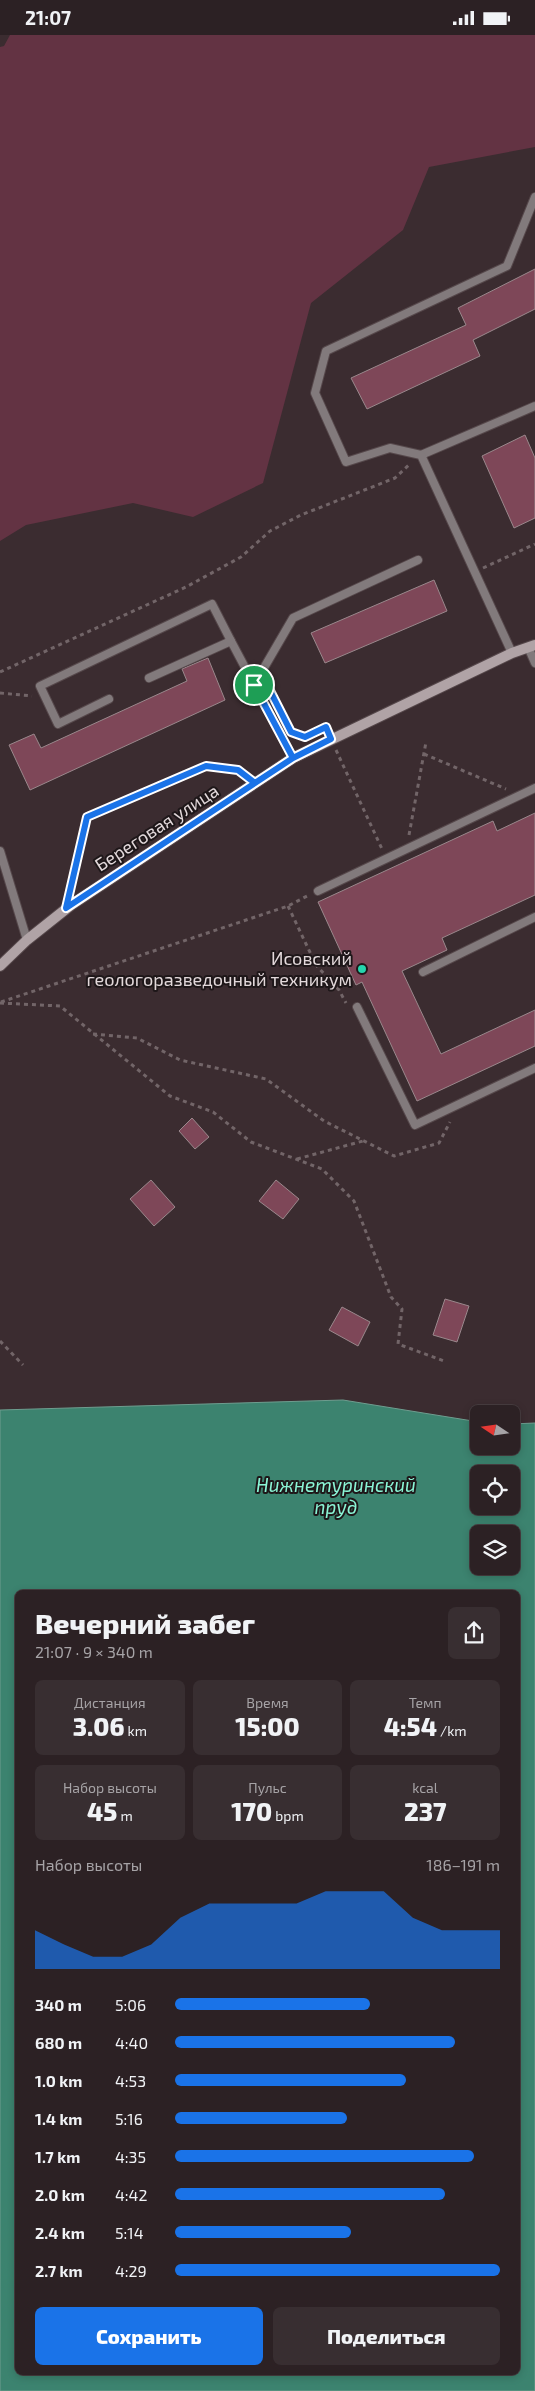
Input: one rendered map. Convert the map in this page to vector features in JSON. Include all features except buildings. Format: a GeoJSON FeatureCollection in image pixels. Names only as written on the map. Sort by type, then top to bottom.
{"type":"FeatureCollection","features":[{"type":"Feature","properties":{"kind":"street","name":"Береговая улица"},"geometry":{"type":"LineString","coordinates":[[0,966],[66,908],[293,758],[512,653],[532,646]]}},
{"type":"Feature","properties":{"kind":"lane"},"geometry":{"type":"LineString","coordinates":[[535,197],[506,266],[326,351],[315,393],[346,462],[390,447],[421,455],[535,406]]}},
{"type":"Feature","properties":{"kind":"lane"},"geometry":{"type":"LineString","coordinates":[[421,455],[512,653]]}},
{"type":"Feature","properties":{"kind":"lane"},"geometry":{"type":"LineString","coordinates":[[254,685],[293,618],[418,560]]}},
{"type":"Feature","properties":{"kind":"lane"},"geometry":{"type":"LineString","coordinates":[[109,699],[58,724],[40,686],[212,604],[293,758]]}},
{"type":"Feature","properties":{"kind":"lane"},"geometry":{"type":"LineString","coordinates":[[150,678],[231,641]]}},
{"type":"Feature","properties":{"kind":"lane"},"geometry":{"type":"LineString","coordinates":[[532,646],[535,663]]}},
{"type":"Feature","properties":{"kind":"lane"},"geometry":{"type":"LineString","coordinates":[[318,891],[535,788]]}},
{"type":"Feature","properties":{"kind":"lane"},"geometry":{"type":"LineString","coordinates":[[0,851],[28,940]]}},
{"type":"Feature","properties":{"kind":"lane"},"geometry":{"type":"LineString","coordinates":[[423,972],[535,917]]}},
{"type":"Feature","properties":{"kind":"lane"},"geometry":{"type":"LineString","coordinates":[[357,1007],[415,1125],[535,1068]]}},
{"type":"Feature","properties":{"kind":"path"},"geometry":{"type":"LineString","coordinates":[[0,672],[186,587],[241,557],[270,531],[301,515],[395,478],[421,455]]}},
{"type":"Feature","properties":{"kind":"path"},"geometry":{"type":"LineString","coordinates":[[475,572],[533,545],[535,550]]}},
{"type":"Feature","properties":{"kind":"path"},"geometry":{"type":"LineString","coordinates":[[0,693],[45,697]]}},
{"type":"Feature","properties":{"kind":"path"},"geometry":{"type":"LineString","coordinates":[[291,732],[305,737],[312,734]]}},
{"type":"Feature","properties":{"kind":"path"},"geometry":{"type":"LineString","coordinates":[[331,739],[386,858]]}},
{"type":"Feature","properties":{"kind":"path"},"geometry":{"type":"LineString","coordinates":[[407,848],[426,742]]}},
{"type":"Feature","properties":{"kind":"path"},"geometry":{"type":"LineString","coordinates":[[424,754],[520,795]]}},
{"type":"Feature","properties":{"kind":"path"},"geometry":{"type":"LineString","coordinates":[[66,908],[87,817],[206,766],[238,770],[255,783]]}},
{"type":"Feature","properties":{"kind":"path"},"geometry":{"type":"LineString","coordinates":[[0,1003],[288,906],[318,891]]}},
{"type":"Feature","properties":{"kind":"path"},"geometry":{"type":"LineString","coordinates":[[288,906],[316,965],[339,990],[346,1004],[357,1007]]}},
{"type":"Feature","properties":{"kind":"path"},"geometry":{"type":"LineString","coordinates":[[0,1003],[60,1006],[170,1096],[213,1112],[251,1142],[322,1169],[354,1201],[391,1297],[402,1309],[398,1344],[444,1361]]}},
{"type":"Feature","properties":{"kind":"path"},"geometry":{"type":"LineString","coordinates":[[93,1034],[137,1038],[180,1059],[266,1079],[324,1121],[394,1156],[439,1143],[457,1105]]}},
{"type":"Feature","properties":{"kind":"path"},"geometry":{"type":"LineString","coordinates":[[296,1159],[364,1141]]}},
{"type":"Feature","properties":{"kind":"path"},"geometry":{"type":"LineString","coordinates":[[0,1341],[23,1365]]}},
{"type":"Feature","properties":{"kind":"shaded area"},"geometry":{"type":"Polygon","coordinates":[[[10,35],[535,35],[535,147],[429,167],[403,230],[311,303],[263,483],[193,517],[133,503],[26,525],[0,541],[0,47],[4,46],[10,35]]]}},
{"type":"Feature","properties":{"kind":"water","name":"Нижнетуринский пруд"},"geometry":{"type":"Polygon","coordinates":[[[343,1400],[470,1421],[470,1455],[520,1455],[520,1424],[535,1423],[535,2391],[0,2391],[0,1410],[343,1400]]]}},
{"type":"Feature","properties":{"kind":"place","name":"Исовский геологоразведочный техникум"},"geometry":{"type":"Point","coordinates":[362,969]}},
{"type":"Feature","properties":{"kind":"route"},"geometry":{"type":"LineString","coordinates":[[254,685],[261,673],[291,732],[305,737],[326,727],[331,739],[293,758],[255,783],[238,770],[206,766],[87,817],[66,908],[293,758],[254,685]]}}]}
